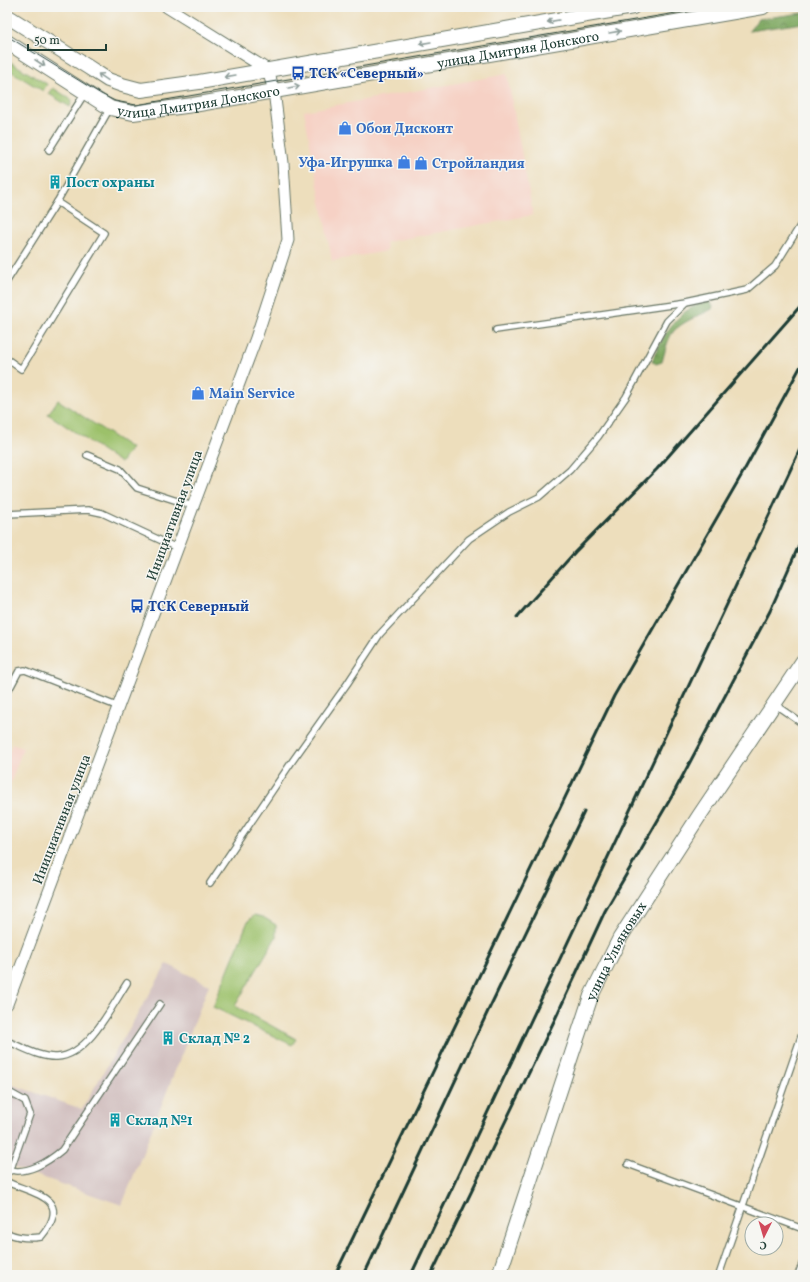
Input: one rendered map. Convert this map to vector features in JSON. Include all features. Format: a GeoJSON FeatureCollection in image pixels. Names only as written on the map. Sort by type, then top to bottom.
{"type":"FeatureCollection","features":[{"type":"Feature","properties":{"kind":"street"},"geometry":{"type":"LineString","coordinates":[[167,7],[268,70]]}},
{"type":"Feature","properties":{"kind":"street","name":"улица Дмитрия Донского"},"geometry":{"type":"LineString","coordinates":[[7,16],[108,80],[141,90],[199,82],[633,7]]}},
{"type":"Feature","properties":{"kind":"street","name":"улица Дмитрия Донского"},"geometry":{"type":"LineString","coordinates":[[7,42],[110,108],[133,113],[192,105],[763,7]]}},
{"type":"Feature","properties":{"kind":"street","name":"Инициативная улица"},"geometry":{"type":"LineString","coordinates":[[7,1004],[256,338],[288,240],[283,163],[274,91],[268,70]]}},
{"type":"Feature","properties":{"kind":"street","name":"улица Ульяновых"},"geometry":{"type":"LineString","coordinates":[[499,1275],[591,996],[620,938],[695,822],[803,661]]}},
{"type":"Feature","properties":{"kind":"lane"},"geometry":{"type":"LineString","coordinates":[[49,150],[85,92]]}},
{"type":"Feature","properties":{"kind":"lane"},"geometry":{"type":"LineString","coordinates":[[7,281],[57,202],[110,108]]}},
{"type":"Feature","properties":{"kind":"lane"},"geometry":{"type":"LineString","coordinates":[[7,359],[21,369],[104,233],[57,202]]}},
{"type":"Feature","properties":{"kind":"lane"},"geometry":{"type":"LineString","coordinates":[[496,330],[685,303],[747,290],[775,266],[803,221]]}},
{"type":"Feature","properties":{"kind":"lane"},"geometry":{"type":"LineString","coordinates":[[210,883],[380,634],[469,539],[509,512],[539,497],[570,470],[598,437],[626,398],[667,321],[685,303]]}},
{"type":"Feature","properties":{"kind":"lane"},"geometry":{"type":"LineString","coordinates":[[87,455],[120,469],[137,488],[193,506]]}},
{"type":"Feature","properties":{"kind":"lane"},"geometry":{"type":"LineString","coordinates":[[7,514],[88,510],[102,513],[178,548]]}},
{"type":"Feature","properties":{"kind":"lane"},"geometry":{"type":"LineString","coordinates":[[7,689],[11,686],[19,671],[25,670],[119,707]]}},
{"type":"Feature","properties":{"kind":"lane"},"geometry":{"type":"LineString","coordinates":[[774,704],[803,724]]}},
{"type":"Feature","properties":{"kind":"lane"},"geometry":{"type":"LineString","coordinates":[[7,1041],[38,1054],[58,1057],[78,1049],[86,1042],[108,1013],[127,983]]}},
{"type":"Feature","properties":{"kind":"lane"},"geometry":{"type":"LineString","coordinates":[[7,1091],[26,1101],[30,1114],[9,1170],[29,1169],[49,1160],[62,1150],[160,1004]]}},
{"type":"Feature","properties":{"kind":"lane"},"geometry":{"type":"LineString","coordinates":[[719,1275],[803,1031]]}},
{"type":"Feature","properties":{"kind":"lane"},"geometry":{"type":"LineString","coordinates":[[628,1164],[803,1229]]}},
{"type":"Feature","properties":{"kind":"lane"},"geometry":{"type":"LineString","coordinates":[[7,1182],[49,1200],[53,1208],[53,1214],[51,1224],[41,1237],[32,1239],[23,1238],[7,1233]]}},
{"type":"Feature","properties":{"kind":"lane"},"geometry":{"type":"LineString","coordinates":[[798,1275],[803,1262]]}},
{"type":"Feature","properties":{"kind":"shaded area"},"geometry":{"type":"Polygon","coordinates":[[[507,74],[533,215],[386,242],[387,251],[332,261],[304,111],[507,74]]]}},
{"type":"Feature","properties":{"kind":"shaded area"},"geometry":{"type":"Polygon","coordinates":[[[12,744],[23,748],[7,793],[7,758],[12,744]]]}},
{"type":"Feature","properties":{"kind":"shaded area"},"geometry":{"type":"Polygon","coordinates":[[[167,964],[209,985],[122,1205],[7,1165],[7,1083],[82,1109],[167,964]]]}},
{"type":"Feature","properties":{"kind":"green space"},"geometry":{"type":"Polygon","coordinates":[[[803,13],[803,23],[749,31],[758,19],[803,13]]]}},
{"type":"Feature","properties":{"kind":"green space"},"geometry":{"type":"Polygon","coordinates":[[[7,60],[47,84],[43,91],[7,69],[7,60]]]}},
{"type":"Feature","properties":{"kind":"green space"},"geometry":{"type":"Polygon","coordinates":[[[53,88],[72,100],[70,107],[49,94],[53,88]]]}},
{"type":"Feature","properties":{"kind":"green space"},"geometry":{"type":"Polygon","coordinates":[[[710,302],[713,306],[712,309],[686,322],[673,332],[668,342],[662,362],[656,364],[652,361],[661,341],[681,315],[699,304],[710,302]]]}},
{"type":"Feature","properties":{"kind":"green space"},"geometry":{"type":"Polygon","coordinates":[[[58,400],[131,448],[121,463],[48,414],[58,400]]]}},
{"type":"Feature","properties":{"kind":"green space"},"geometry":{"type":"Polygon","coordinates":[[[254,915],[263,917],[276,925],[276,937],[235,1006],[296,1039],[292,1045],[213,1007],[248,921],[254,915]]]}},
{"type":"Feature","properties":{"kind":"tram line"},"geometry":{"type":"LineString","coordinates":[[7,36],[101,94],[115,101],[136,105],[711,7]]}},
{"type":"Feature","properties":{"kind":"railway"},"geometry":{"type":"LineString","coordinates":[[517,617],[575,552],[657,469],[803,303]]}},
{"type":"Feature","properties":{"kind":"railway"},"geometry":{"type":"LineString","coordinates":[[335,1275],[614,696],[741,476],[803,362]]}},
{"type":"Feature","properties":{"kind":"railway"},"geometry":{"type":"LineString","coordinates":[[411,1275],[803,443]]}},
{"type":"Feature","properties":{"kind":"railway"},"geometry":{"type":"LineString","coordinates":[[431,1275],[556,1017],[605,911],[672,796],[770,611],[803,536]]}},
{"type":"Feature","properties":{"kind":"railway"},"geometry":{"type":"LineString","coordinates":[[364,1275],[488,1011],[584,812]]}},
{"type":"Feature","properties":{"kind":"place","name":"ТСК «Северный»"},"geometry":{"type":"Point","coordinates":[298,73]}},
{"type":"Feature","properties":{"kind":"place","name":"Обои Дисконт"},"geometry":{"type":"Point","coordinates":[345,128]}},
{"type":"Feature","properties":{"kind":"place","name":"Уфа-Игрушка"},"geometry":{"type":"Point","coordinates":[404,162]}},
{"type":"Feature","properties":{"kind":"place","name":"Стройландия"},"geometry":{"type":"Point","coordinates":[421,163]}},
{"type":"Feature","properties":{"kind":"place","name":"Пост охраны"},"geometry":{"type":"Point","coordinates":[55,182]}},
{"type":"Feature","properties":{"kind":"place","name":"Main Service"},"geometry":{"type":"Point","coordinates":[198,393]}},
{"type":"Feature","properties":{"kind":"place","name":"ТСК Северный"},"geometry":{"type":"Point","coordinates":[137,606]}},
{"type":"Feature","properties":{"kind":"place","name":"Склад № 2"},"geometry":{"type":"Point","coordinates":[168,1038]}},
{"type":"Feature","properties":{"kind":"place","name":"Склад №1"},"geometry":{"type":"Point","coordinates":[115,1120]}}]}
